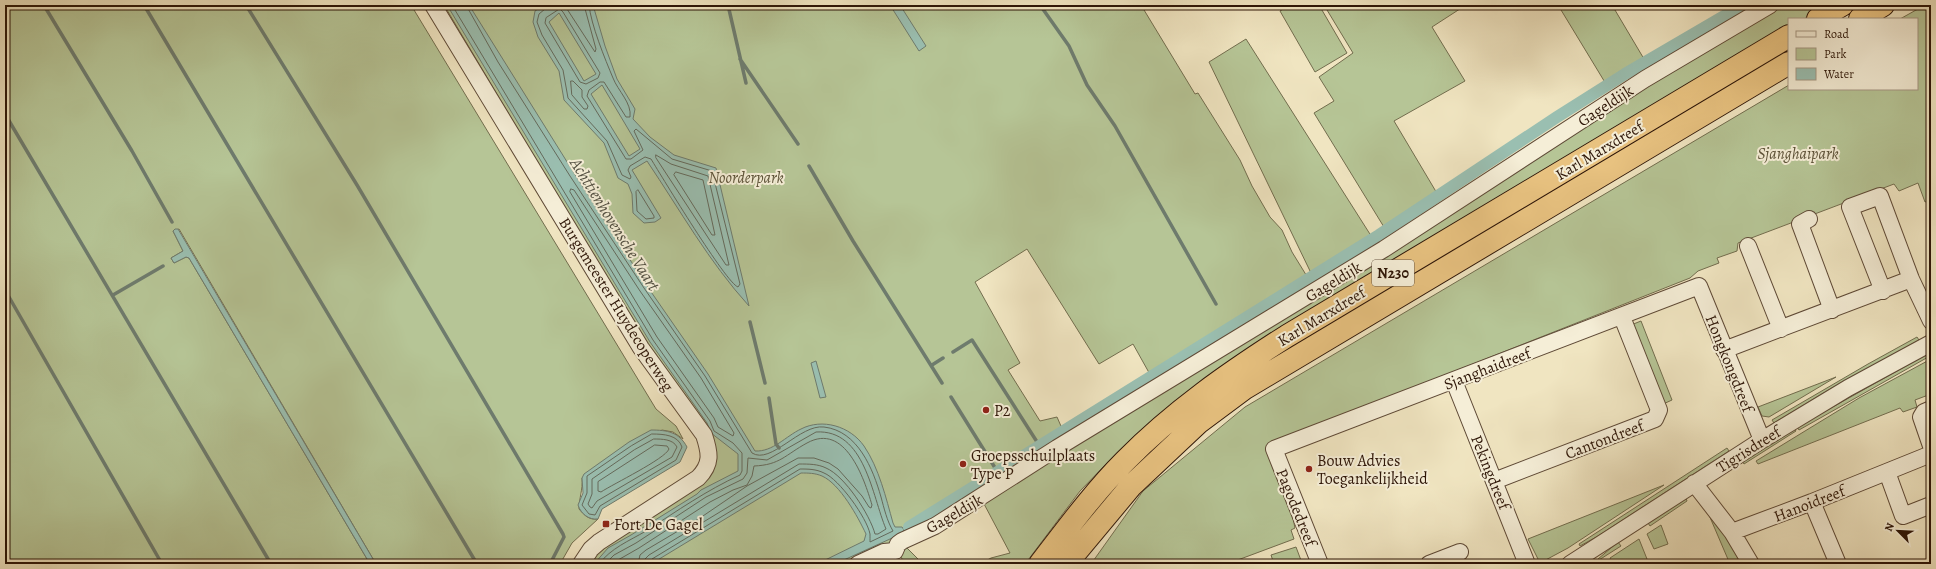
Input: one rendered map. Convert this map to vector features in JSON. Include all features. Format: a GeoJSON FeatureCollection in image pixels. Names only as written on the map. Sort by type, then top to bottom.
{"type":"FeatureCollection","features":[{"type":"Feature","properties":{"kind":"highway"},"geometry":{"type":"LineString","coordinates":[[1820,18],[1842,5]]}},
{"type":"Feature","properties":{"kind":"highway"},"geometry":{"type":"LineString","coordinates":[[1862,18],[1883,5]]}},
{"type":"Feature","properties":{"kind":"highway","name":"Karl Marxdreef"},"geometry":{"type":"LineString","coordinates":[[1040,564],[1088,503],[1125,461],[1172,417],[1237,368],[1287,336],[1788,37]]}},
{"type":"Feature","properties":{"kind":"highway","name":"Karl Marxdreef"},"geometry":{"type":"LineString","coordinates":[[1066,564],[1131,486],[1198,423],[1245,388],[1788,64]]}},
{"type":"Feature","properties":{"kind":"street","name":"Burgemeester Huydecoperweg"},"geometry":{"type":"LineString","coordinates":[[433,5],[641,348],[704,435],[709,451],[708,466],[698,478],[599,542],[591,549],[581,564]]}},
{"type":"Feature","properties":{"kind":"street","name":"Gageldijk"},"geometry":{"type":"LineString","coordinates":[[858,564],[884,552],[896,558],[898,544],[902,541],[935,526],[1057,448],[1384,249],[1645,79],[1770,5]]}},
{"type":"Feature","properties":{"kind":"street"},"geometry":{"type":"LineString","coordinates":[[1883,291],[1850,207],[1880,196],[1911,279],[1931,321]]}},
{"type":"Feature","properties":{"kind":"street"},"geometry":{"type":"LineString","coordinates":[[1809,219],[1800,224],[1832,310]]}},
{"type":"Feature","properties":{"kind":"street"},"geometry":{"type":"LineString","coordinates":[[1748,246],[1781,328]]}},
{"type":"Feature","properties":{"kind":"street"},"geometry":{"type":"LineString","coordinates":[[1724,350],[1883,291],[1911,279]]}},
{"type":"Feature","properties":{"kind":"street","name":"Sjanghaidreef"},"geometry":{"type":"LineString","coordinates":[[1274,449],[1699,286]]}},
{"type":"Feature","properties":{"kind":"street","name":"Hongkongdreef"},"geometry":{"type":"LineString","coordinates":[[1699,286],[1762,440]]}},
{"type":"Feature","properties":{"kind":"street","name":"Cantondreef"},"geometry":{"type":"LineString","coordinates":[[1494,481],[1655,419],[1658,410],[1622,316]]}},
{"type":"Feature","properties":{"kind":"street","name":"Tigrisdreef"},"geometry":{"type":"LineString","coordinates":[[1570,564],[1762,440],[1848,388],[1931,343]]}},
{"type":"Feature","properties":{"kind":"street","name":"Pekingdreef"},"geometry":{"type":"LineString","coordinates":[[1454,381],[1527,564]]}},
{"type":"Feature","properties":{"kind":"street"},"geometry":{"type":"LineString","coordinates":[[1931,409],[1924,412],[1921,416],[1931,446]]}},
{"type":"Feature","properties":{"kind":"street","name":"Pagodedreef"},"geometry":{"type":"LineString","coordinates":[[1274,449],[1320,564]]}},
{"type":"Feature","properties":{"kind":"street","name":"Hanoidreef"},"geometry":{"type":"LineString","coordinates":[[1732,532],[1812,502],[1931,454]]}},
{"type":"Feature","properties":{"kind":"street"},"geometry":{"type":"LineString","coordinates":[[1887,472],[1903,516],[1931,505]]}},
{"type":"Feature","properties":{"kind":"street"},"geometry":{"type":"LineString","coordinates":[[1694,484],[1732,532],[1751,564]]}},
{"type":"Feature","properties":{"kind":"street"},"geometry":{"type":"LineString","coordinates":[[1812,502],[1838,564]]}},
{"type":"Feature","properties":{"kind":"street"},"geometry":{"type":"LineString","coordinates":[[1428,564],[1460,552]]}},
{"type":"Feature","properties":{"kind":"green space"},"geometry":{"type":"Polygon","coordinates":[[[5,5],[411,5],[656,409],[676,426],[683,439],[673,432],[662,430],[582,478],[579,509],[587,517],[598,519],[572,543],[560,564],[376,564],[179,229],[173,231],[183,251],[171,258],[174,263],[186,257],[189,258],[370,564],[7,564],[5,560],[5,5]]]}},
{"type":"Feature","properties":{"kind":"green space","name":"Noorderpark"},"geometry":{"type":"Polygon","coordinates":[[[444,5],[1141,5],[1195,94],[1198,93],[1240,160],[1252,186],[1270,217],[1282,230],[1292,252],[1316,291],[1169,380],[1163,372],[1152,378],[1133,344],[1099,364],[1027,249],[975,282],[1020,363],[1008,370],[1040,421],[1057,417],[1064,433],[1053,440],[1057,448],[906,547],[920,561],[919,564],[905,564],[901,557],[904,549],[887,559],[892,564],[591,564],[598,551],[714,468],[646,345],[444,5]]]}},
{"type":"Feature","properties":{"kind":"green space"},"geometry":{"type":"Polygon","coordinates":[[[1290,5],[1319,5],[1347,53],[1315,72],[1280,11],[1290,5]]]}},
{"type":"Feature","properties":{"kind":"green space"},"geometry":{"type":"Polygon","coordinates":[[[1324,5],[1466,5],[1432,27],[1465,81],[1394,121],[1441,200],[1387,232],[1314,113],[1334,101],[1319,77],[1353,53],[1324,5]]]}},
{"type":"Feature","properties":{"kind":"green space"},"geometry":{"type":"Polygon","coordinates":[[[1558,5],[1612,5],[1647,64],[1609,89],[1558,5]]]}},
{"type":"Feature","properties":{"kind":"green space"},"geometry":{"type":"Polygon","coordinates":[[[1777,5],[1827,5],[1806,18],[1788,18],[1788,29],[1137,438],[1111,459],[1080,491],[1025,564],[980,564],[991,558],[1010,553],[983,502],[1777,5]]]}},
{"type":"Feature","properties":{"kind":"green space","name":"Sjanghaipark"},"geometry":{"type":"Polygon","coordinates":[[[1925,5],[1931,5],[1931,217],[1928,208],[1930,207],[1928,201],[1925,202],[1918,183],[1899,191],[1894,184],[1738,243],[1737,251],[1717,258],[1719,263],[1698,271],[1690,278],[1309,429],[1282,438],[1266,447],[1291,509],[1295,528],[1291,530],[1294,539],[1227,564],[1091,564],[1143,491],[1245,407],[1788,86],[1788,90],[1918,90],[1918,18],[1902,18],[1925,5]]]}},
{"type":"Feature","properties":{"kind":"green space"},"geometry":{"type":"Polygon","coordinates":[[[1246,39],[1375,242],[1317,279],[1311,273],[1209,62],[1246,39]]]}},
{"type":"Feature","properties":{"kind":"green space"},"geometry":{"type":"Polygon","coordinates":[[[1641,321],[1672,400],[1661,405],[1631,325],[1641,321]]]}},
{"type":"Feature","properties":{"kind":"green space"},"geometry":{"type":"Polygon","coordinates":[[[1917,337],[1919,340],[1832,388],[1774,423],[1772,420],[1868,364],[1917,337]]]}},
{"type":"Feature","properties":{"kind":"green space"},"geometry":{"type":"Polygon","coordinates":[[[1929,353],[1930,356],[1799,430],[1797,427],[1929,353]]]}},
{"type":"Feature","properties":{"kind":"green space"},"geometry":{"type":"Polygon","coordinates":[[[1931,359],[1931,394],[1915,400],[1917,407],[1903,412],[1900,408],[1758,464],[1756,461],[1859,398],[1931,359]]]}},
{"type":"Feature","properties":{"kind":"green space"},"geometry":{"type":"Polygon","coordinates":[[[1836,377],[1769,417],[1762,416],[1758,407],[1836,377]]]}},
{"type":"Feature","properties":{"kind":"green space"},"geometry":{"type":"Polygon","coordinates":[[[1794,428],[1796,431],[1744,464],[1742,461],[1794,428]]]}},
{"type":"Feature","properties":{"kind":"green space"},"geometry":{"type":"Polygon","coordinates":[[[1727,448],[1729,451],[1598,536],[1580,546],[1579,544],[1727,448]]]}},
{"type":"Feature","properties":{"kind":"green space"},"geometry":{"type":"Polygon","coordinates":[[[1664,485],[1568,548],[1540,563],[1528,539],[1664,485]]]}},
{"type":"Feature","properties":{"kind":"green space"},"geometry":{"type":"Polygon","coordinates":[[[1686,498],[1687,501],[1650,526],[1648,523],[1686,498]]]}},
{"type":"Feature","properties":{"kind":"green space"},"geometry":{"type":"Polygon","coordinates":[[[1711,513],[1744,564],[1730,564],[1709,515],[1711,513]]]}},
{"type":"Feature","properties":{"kind":"green space"},"geometry":{"type":"Polygon","coordinates":[[[1661,525],[1668,544],[1654,549],[1647,534],[1661,525]]]}},
{"type":"Feature","properties":{"kind":"green space"},"geometry":{"type":"Polygon","coordinates":[[[1639,539],[1647,559],[1637,564],[1610,564],[1612,562],[1610,558],[1639,539]]]}},
{"type":"Feature","properties":{"kind":"green space"},"geometry":{"type":"Polygon","coordinates":[[[1618,542],[1621,546],[1599,560],[1598,559],[1618,542]]]}},
{"type":"Feature","properties":{"kind":"green space"},"geometry":{"type":"Polygon","coordinates":[[[1296,547],[1302,563],[1274,564],[1271,555],[1296,547]]]}},
{"type":"Feature","properties":{"kind":"water"},"geometry":{"type":"Polygon","coordinates":[[[447,5],[469,5],[574,173],[647,286],[708,374],[755,451],[768,449],[801,429],[818,424],[835,426],[851,433],[864,446],[874,464],[882,483],[893,523],[895,527],[902,527],[904,530],[901,534],[835,564],[817,564],[864,541],[866,534],[842,493],[829,480],[814,474],[801,473],[651,564],[594,564],[608,548],[697,494],[701,490],[738,471],[738,454],[711,433],[707,423],[650,342],[447,5]]]}},
{"type":"Feature","properties":{"kind":"water"},"geometry":{"type":"Polygon","coordinates":[[[544,5],[593,5],[605,46],[617,79],[635,109],[633,119],[650,137],[674,155],[716,168],[749,306],[734,289],[708,254],[647,161],[632,170],[661,218],[655,222],[644,223],[633,213],[632,194],[628,184],[618,178],[604,143],[564,100],[559,71],[538,37],[533,22],[535,11],[544,5]],[[559,13],[549,22],[584,81],[596,74],[559,13]],[[602,85],[591,94],[629,156],[640,149],[602,85]]]}},
{"type":"Feature","properties":{"kind":"water"},"geometry":{"type":"Polygon","coordinates":[[[890,5],[900,5],[926,46],[919,51],[890,5]]]}},
{"type":"Feature","properties":{"kind":"water"},"geometry":{"type":"Polygon","coordinates":[[[178,229],[376,564],[370,564],[189,258],[186,257],[174,263],[171,258],[183,251],[173,231],[178,229]]]}},
{"type":"Feature","properties":{"kind":"water"},"geometry":{"type":"Polygon","coordinates":[[[816,361],[826,397],[820,398],[811,363],[816,361]]]}},
{"type":"Feature","properties":{"kind":"water"},"geometry":{"type":"Polygon","coordinates":[[[651,430],[667,431],[676,435],[684,442],[687,447],[680,462],[602,509],[598,519],[586,516],[578,505],[583,493],[582,478],[584,474],[629,442],[651,430]]]}},
{"type":"Feature","properties":{"kind":"waterway"},"geometry":{"type":"LineString","coordinates":[[48,5],[45,7],[132,151],[172,222]]}},
{"type":"Feature","properties":{"kind":"waterway"},"geometry":{"type":"LineString","coordinates":[[144,5],[477,564]]}},
{"type":"Feature","properties":{"kind":"waterway"},"geometry":{"type":"LineString","coordinates":[[246,5],[357,185],[563,534],[564,537],[550,564]]}},
{"type":"Feature","properties":{"kind":"waterway"},"geometry":{"type":"LineString","coordinates":[[728,5],[746,83]]}},
{"type":"Feature","properties":{"kind":"waterway"},"geometry":{"type":"LineString","coordinates":[[1040,5],[1069,46],[1087,85],[1115,126],[1216,304]]}},
{"type":"Feature","properties":{"kind":"waterway"},"geometry":{"type":"LineString","coordinates":[[909,527],[1379,235],[1557,117],[1625,74],[1743,5]]}},
{"type":"Feature","properties":{"kind":"waterway"},"geometry":{"type":"LineString","coordinates":[[740,59],[798,144]]}},
{"type":"Feature","properties":{"kind":"waterway"},"geometry":{"type":"LineString","coordinates":[[5,114],[271,564]]}},
{"type":"Feature","properties":{"kind":"waterway"},"geometry":{"type":"LineString","coordinates":[[809,166],[853,241],[942,383]]}},
{"type":"Feature","properties":{"kind":"waterway"},"geometry":{"type":"LineString","coordinates":[[113,295],[163,266]]}},
{"type":"Feature","properties":{"kind":"waterway"},"geometry":{"type":"LineString","coordinates":[[5,290],[162,564]]}},
{"type":"Feature","properties":{"kind":"waterway"},"geometry":{"type":"LineString","coordinates":[[750,322],[765,383]]}},
{"type":"Feature","properties":{"kind":"waterway"},"geometry":{"type":"LineString","coordinates":[[953,352],[972,340],[1039,445]]}},
{"type":"Feature","properties":{"kind":"waterway"},"geometry":{"type":"LineString","coordinates":[[932,365],[943,358]]}},
{"type":"Feature","properties":{"kind":"waterway"},"geometry":{"type":"LineString","coordinates":[[951,397],[997,471]]}},
{"type":"Feature","properties":{"kind":"waterway"},"geometry":{"type":"LineString","coordinates":[[769,398],[776,444],[779,448]]}},
{"type":"Feature","properties":{"kind":"place","name":"P2"},"geometry":{"type":"Point","coordinates":[986,410]}},
{"type":"Feature","properties":{"kind":"place","name":"Groepsschuilplaats Type P"},"geometry":{"type":"Point","coordinates":[963,464]}},
{"type":"Feature","properties":{"kind":"place","name":"Bouw Advies Toegankelijkheid"},"geometry":{"type":"Point","coordinates":[1309,469]}},
{"type":"Feature","properties":{"kind":"place","name":"Fort De Gagel"},"geometry":{"type":"Point","coordinates":[606,524]}},
{"type":"Feature","properties":{"kind":"water label","name":"Achttienhovensche Vaart"},"geometry":{"type":"Point","coordinates":[615,224]}}]}
